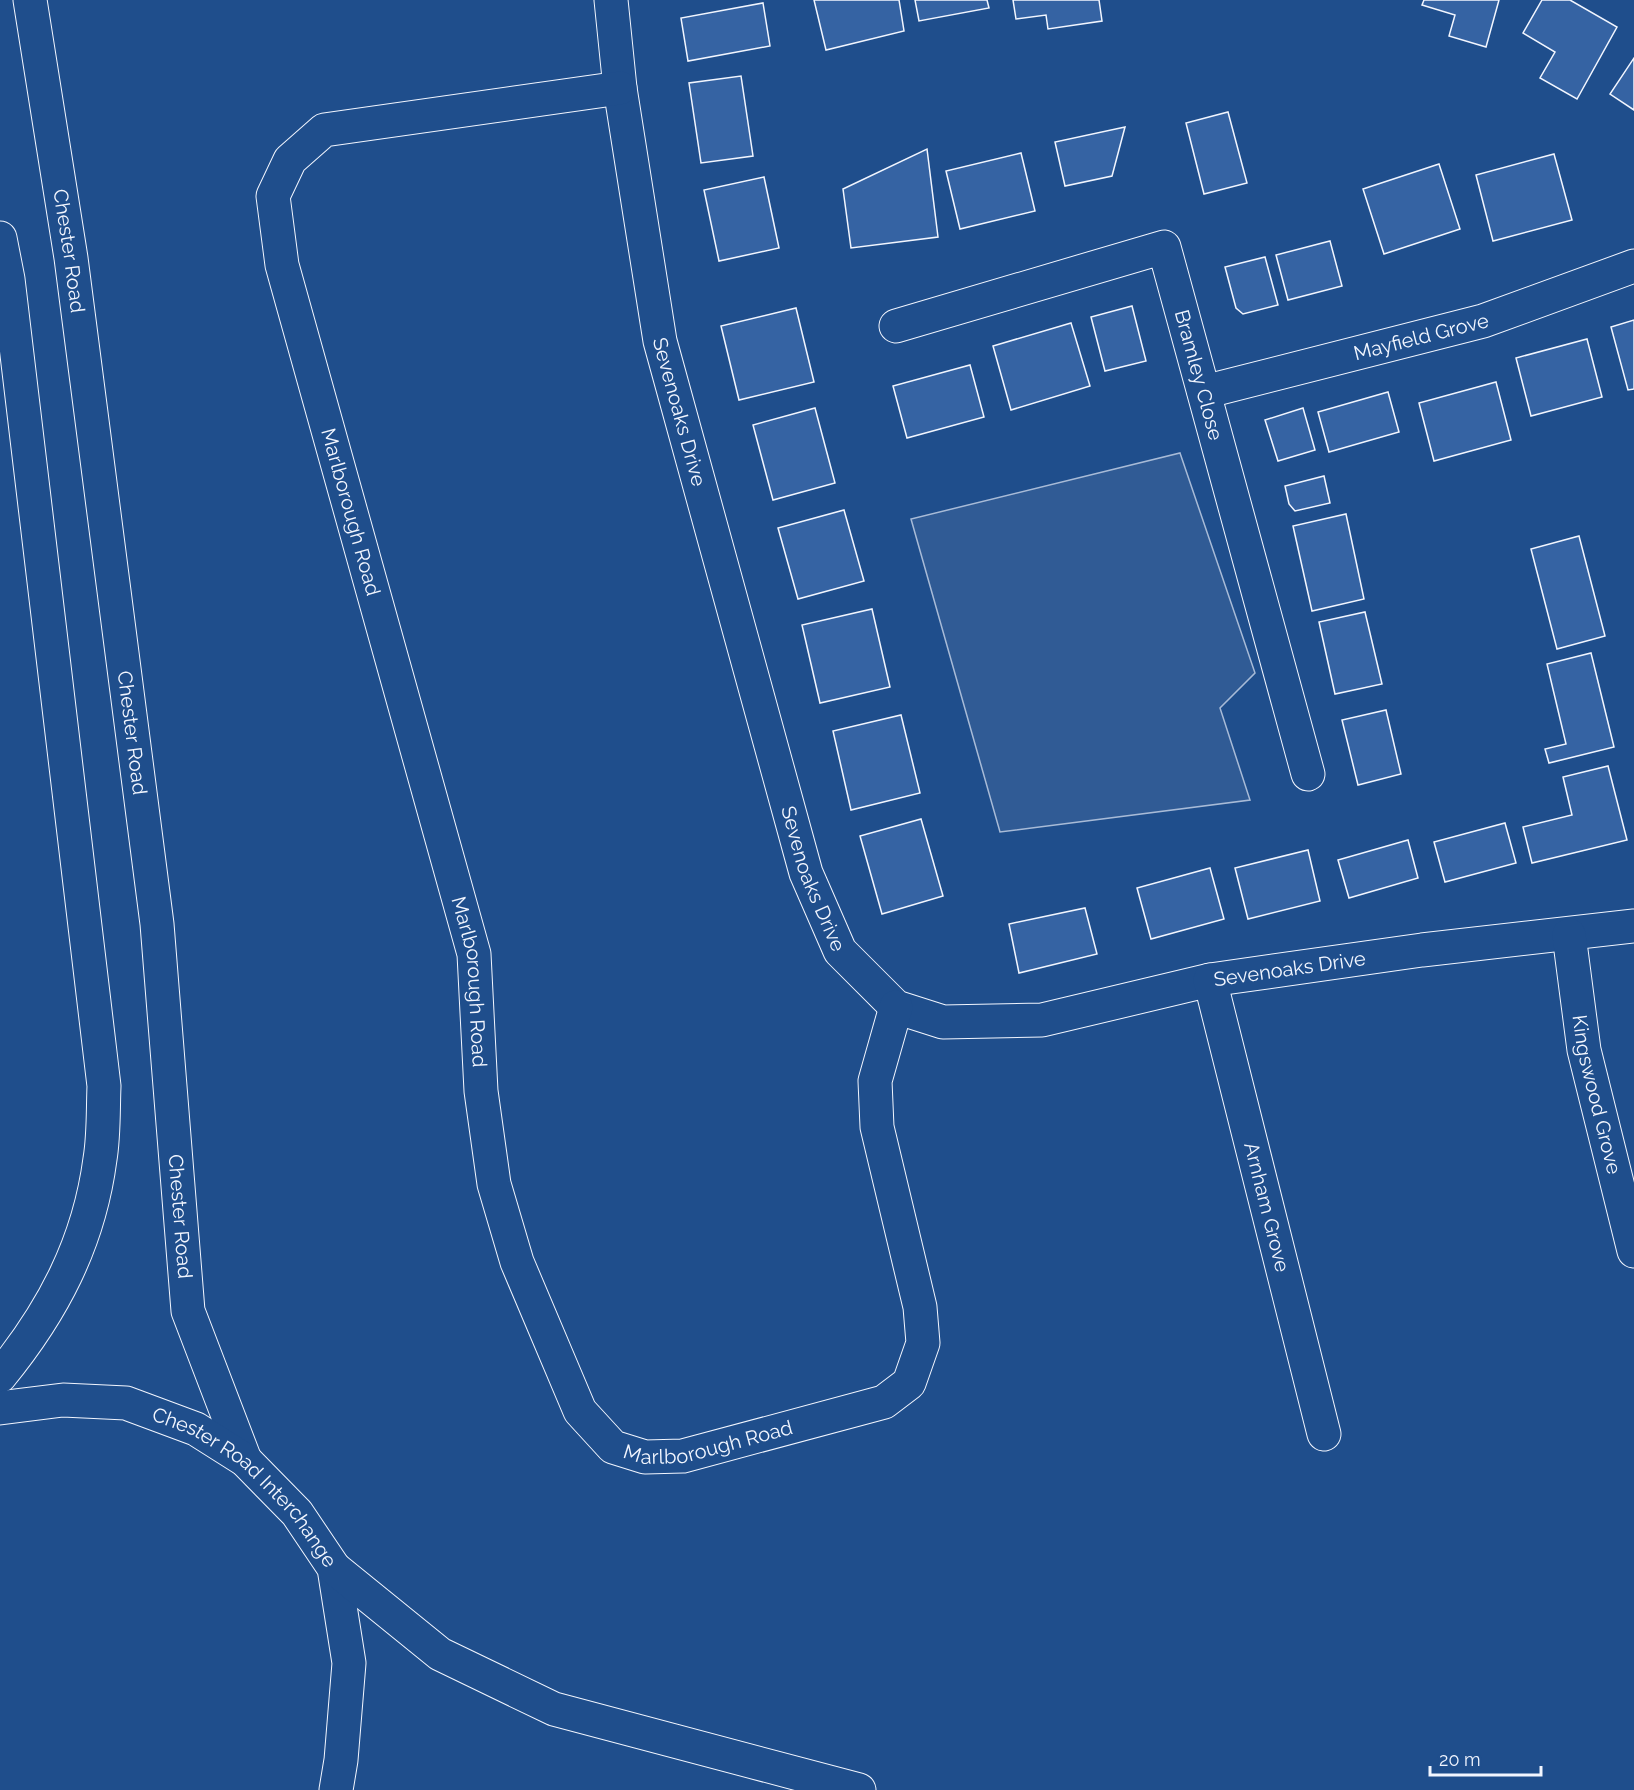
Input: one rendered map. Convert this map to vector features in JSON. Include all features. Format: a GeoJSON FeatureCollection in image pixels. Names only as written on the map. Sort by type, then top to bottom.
{"type":"FeatureCollection","features":[{"type":"Feature","properties":{"kind":"main road","name":"Chester Road"},"geometry":{"type":"LineString","coordinates":[[30,0],[71,258],[157,924],[188,1311],[245,1460]]}},
{"type":"Feature","properties":{"kind":"main road","name":"Sevenoaks Drive"},"geometry":{"type":"LineString","coordinates":[[610,0],[620,88],[660,341],[806,873],[840,951],[896,1007],[943,1022],[1042,1020],[1210,980],[1422,950],[1634,926]]}},
{"type":"Feature","properties":{"kind":"main road","name":"Marlborough Road"},"geometry":{"type":"LineString","coordinates":[[620,88],[324,130],[290,160],[273,196],[282,265],[474,954],[481,1091],[494,1184],[518,1262],[580,1411],[613,1447],[645,1457],[682,1456],[884,1402],[909,1383],[923,1343],[920,1307],[877,1127],[875,1081],[896,1007]]}},
{"type":"Feature","properties":{"kind":"main road"},"geometry":{"type":"LineString","coordinates":[[0,238],[10,291],[104,1086],[100,1158],[87,1226],[62,1286],[23,1347],[0,1376]]}},
{"type":"Feature","properties":{"kind":"main road","name":"Bramley Close"},"geometry":{"type":"LineString","coordinates":[[896,326],[1164,247],[1308,774]]}},
{"type":"Feature","properties":{"kind":"main road","name":"Mayfield Grove"},"geometry":{"type":"LineString","coordinates":[[1204,392],[1483,321],[1634,266]]}},
{"type":"Feature","properties":{"kind":"main road","name":"Kingswood Grove"},"geometry":{"type":"LineString","coordinates":[[1569,935],[1584,1050],[1634,1251]]}},
{"type":"Feature","properties":{"kind":"main road","name":"Arnham Grove"},"geometry":{"type":"LineString","coordinates":[[1210,980],[1324,1434]]}},
{"type":"Feature","properties":{"kind":"main road","name":"Chester Road Interchange"},"geometry":{"type":"LineString","coordinates":[[0,1408],[63,1400],[126,1403],[196,1429],[245,1460],[297,1513],[334,1569],[349,1663],[338,1775]]}},
{"type":"Feature","properties":{"kind":"main road"},"geometry":{"type":"LineString","coordinates":[[334,1569],[440,1654],[554,1709],[860,1790]]}},
{"type":"Feature","properties":{"kind":"shaded area"},"geometry":{"type":"Polygon","coordinates":[[[1180,453],[1255,673],[1220,708],[1250,800],[1000,832],[911,519],[1180,453]]]}},
{"type":"Feature","properties":{"kind":"building"},"geometry":{"type":"Polygon","coordinates":[[[814,0],[899,0],[904,31],[826,50],[814,0]]]}},
{"type":"Feature","properties":{"kind":"building"},"geometry":{"type":"Polygon","coordinates":[[[915,0],[987,0],[989,8],[919,21],[915,0]]]}},
{"type":"Feature","properties":{"kind":"building"},"geometry":{"type":"Polygon","coordinates":[[[1013,0],[1099,0],[1102,21],[1048,29],[1046,15],[1016,19],[1013,0]]]}},
{"type":"Feature","properties":{"kind":"building"},"geometry":{"type":"Polygon","coordinates":[[[1424,0],[1499,0],[1486,47],[1449,36],[1455,15],[1422,5],[1424,0]]]}},
{"type":"Feature","properties":{"kind":"building"},"geometry":{"type":"Polygon","coordinates":[[[1542,0],[1570,0],[1617,27],[1577,99],[1540,78],[1555,52],[1523,33],[1542,0]]]}},
{"type":"Feature","properties":{"kind":"building"},"geometry":{"type":"Polygon","coordinates":[[[763,3],[770,46],[688,61],[681,18],[763,3]]]}},
{"type":"Feature","properties":{"kind":"building"},"geometry":{"type":"Polygon","coordinates":[[[1634,58],[1634,110],[1610,94],[1634,58]]]}},
{"type":"Feature","properties":{"kind":"building"},"geometry":{"type":"Polygon","coordinates":[[[741,76],[753,156],[701,163],[689,83],[741,76]]]}},
{"type":"Feature","properties":{"kind":"building"},"geometry":{"type":"Polygon","coordinates":[[[1228,112],[1247,183],[1204,194],[1186,123],[1228,112]]]}},
{"type":"Feature","properties":{"kind":"building"},"geometry":{"type":"Polygon","coordinates":[[[1125,127],[1112,176],[1065,186],[1055,142],[1125,127]]]}},
{"type":"Feature","properties":{"kind":"building"},"geometry":{"type":"Polygon","coordinates":[[[927,149],[938,237],[851,248],[843,189],[927,149]]]}},
{"type":"Feature","properties":{"kind":"building"},"geometry":{"type":"Polygon","coordinates":[[[1021,153],[1035,211],[960,229],[946,171],[1021,153]]]}},
{"type":"Feature","properties":{"kind":"building"},"geometry":{"type":"Polygon","coordinates":[[[1554,154],[1572,220],[1493,241],[1476,175],[1554,154]]]}},
{"type":"Feature","properties":{"kind":"building"},"geometry":{"type":"Polygon","coordinates":[[[1439,164],[1460,229],[1384,254],[1363,189],[1439,164]]]}},
{"type":"Feature","properties":{"kind":"building"},"geometry":{"type":"Polygon","coordinates":[[[764,177],[779,248],[719,261],[704,190],[764,177]]]}},
{"type":"Feature","properties":{"kind":"building"},"geometry":{"type":"Polygon","coordinates":[[[1330,241],[1342,286],[1288,300],[1276,255],[1330,241]]]}},
{"type":"Feature","properties":{"kind":"building"},"geometry":{"type":"Polygon","coordinates":[[[1265,257],[1278,305],[1243,314],[1236,308],[1225,267],[1265,257]]]}},
{"type":"Feature","properties":{"kind":"building"},"geometry":{"type":"Polygon","coordinates":[[[1132,306],[1146,361],[1105,371],[1091,317],[1132,306]]]}},
{"type":"Feature","properties":{"kind":"building"},"geometry":{"type":"Polygon","coordinates":[[[796,308],[814,382],[739,400],[721,326],[796,308]]]}},
{"type":"Feature","properties":{"kind":"building"},"geometry":{"type":"Polygon","coordinates":[[[1634,320],[1634,389],[1628,390],[1611,327],[1634,320]]]}},
{"type":"Feature","properties":{"kind":"building"},"geometry":{"type":"Polygon","coordinates":[[[1071,323],[1090,386],[1011,410],[993,346],[1071,323]]]}},
{"type":"Feature","properties":{"kind":"building"},"geometry":{"type":"Polygon","coordinates":[[[1587,339],[1602,397],[1531,416],[1516,358],[1587,339]]]}},
{"type":"Feature","properties":{"kind":"building"},"geometry":{"type":"Polygon","coordinates":[[[970,365],[984,417],[907,438],[893,386],[970,365]]]}},
{"type":"Feature","properties":{"kind":"building"},"geometry":{"type":"Polygon","coordinates":[[[1496,382],[1511,440],[1434,461],[1419,403],[1496,382]]]}},
{"type":"Feature","properties":{"kind":"building"},"geometry":{"type":"Polygon","coordinates":[[[1388,392],[1399,432],[1329,452],[1318,412],[1388,392]]]}},
{"type":"Feature","properties":{"kind":"building"},"geometry":{"type":"Polygon","coordinates":[[[815,408],[835,483],[773,500],[753,425],[815,408]]]}},
{"type":"Feature","properties":{"kind":"building"},"geometry":{"type":"Polygon","coordinates":[[[1303,408],[1315,450],[1278,461],[1265,420],[1303,408]]]}},
{"type":"Feature","properties":{"kind":"building"},"geometry":{"type":"Polygon","coordinates":[[[1324,476],[1330,503],[1295,511],[1289,504],[1285,486],[1324,476]]]}},
{"type":"Feature","properties":{"kind":"building"},"geometry":{"type":"Polygon","coordinates":[[[844,510],[864,581],[798,599],[778,528],[844,510]]]}},
{"type":"Feature","properties":{"kind":"building"},"geometry":{"type":"Polygon","coordinates":[[[1346,514],[1364,599],[1312,611],[1293,526],[1346,514]]]}},
{"type":"Feature","properties":{"kind":"building"},"geometry":{"type":"Polygon","coordinates":[[[1579,536],[1605,636],[1557,649],[1531,549],[1579,536]]]}},
{"type":"Feature","properties":{"kind":"building"},"geometry":{"type":"Polygon","coordinates":[[[872,609],[890,687],[820,703],[802,625],[872,609]]]}},
{"type":"Feature","properties":{"kind":"building"},"geometry":{"type":"Polygon","coordinates":[[[1365,612],[1382,684],[1335,694],[1319,622],[1365,612]]]}},
{"type":"Feature","properties":{"kind":"building"},"geometry":{"type":"Polygon","coordinates":[[[1591,653],[1614,747],[1549,763],[1545,749],[1566,744],[1547,664],[1591,653]]]}},
{"type":"Feature","properties":{"kind":"building"},"geometry":{"type":"Polygon","coordinates":[[[1386,710],[1401,774],[1358,785],[1342,720],[1386,710]]]}},
{"type":"Feature","properties":{"kind":"building"},"geometry":{"type":"Polygon","coordinates":[[[901,715],[920,793],[851,810],[833,731],[901,715]]]}},
{"type":"Feature","properties":{"kind":"building"},"geometry":{"type":"Polygon","coordinates":[[[1608,766],[1627,840],[1532,863],[1523,827],[1572,815],[1563,777],[1608,766]]]}},
{"type":"Feature","properties":{"kind":"building"},"geometry":{"type":"Polygon","coordinates":[[[921,819],[943,896],[882,914],[860,836],[921,819]]]}},
{"type":"Feature","properties":{"kind":"building"},"geometry":{"type":"Polygon","coordinates":[[[1505,823],[1516,863],[1445,882],[1434,842],[1505,823]]]}},
{"type":"Feature","properties":{"kind":"building"},"geometry":{"type":"Polygon","coordinates":[[[1408,840],[1418,878],[1349,898],[1338,860],[1408,840]]]}},
{"type":"Feature","properties":{"kind":"building"},"geometry":{"type":"Polygon","coordinates":[[[1308,850],[1320,901],[1248,919],[1235,868],[1308,850]]]}},
{"type":"Feature","properties":{"kind":"building"},"geometry":{"type":"Polygon","coordinates":[[[1210,868],[1224,919],[1151,939],[1137,888],[1210,868]]]}},
{"type":"Feature","properties":{"kind":"building"},"geometry":{"type":"Polygon","coordinates":[[[1085,908],[1097,954],[1019,973],[1009,924],[1085,908]]]}}]}
